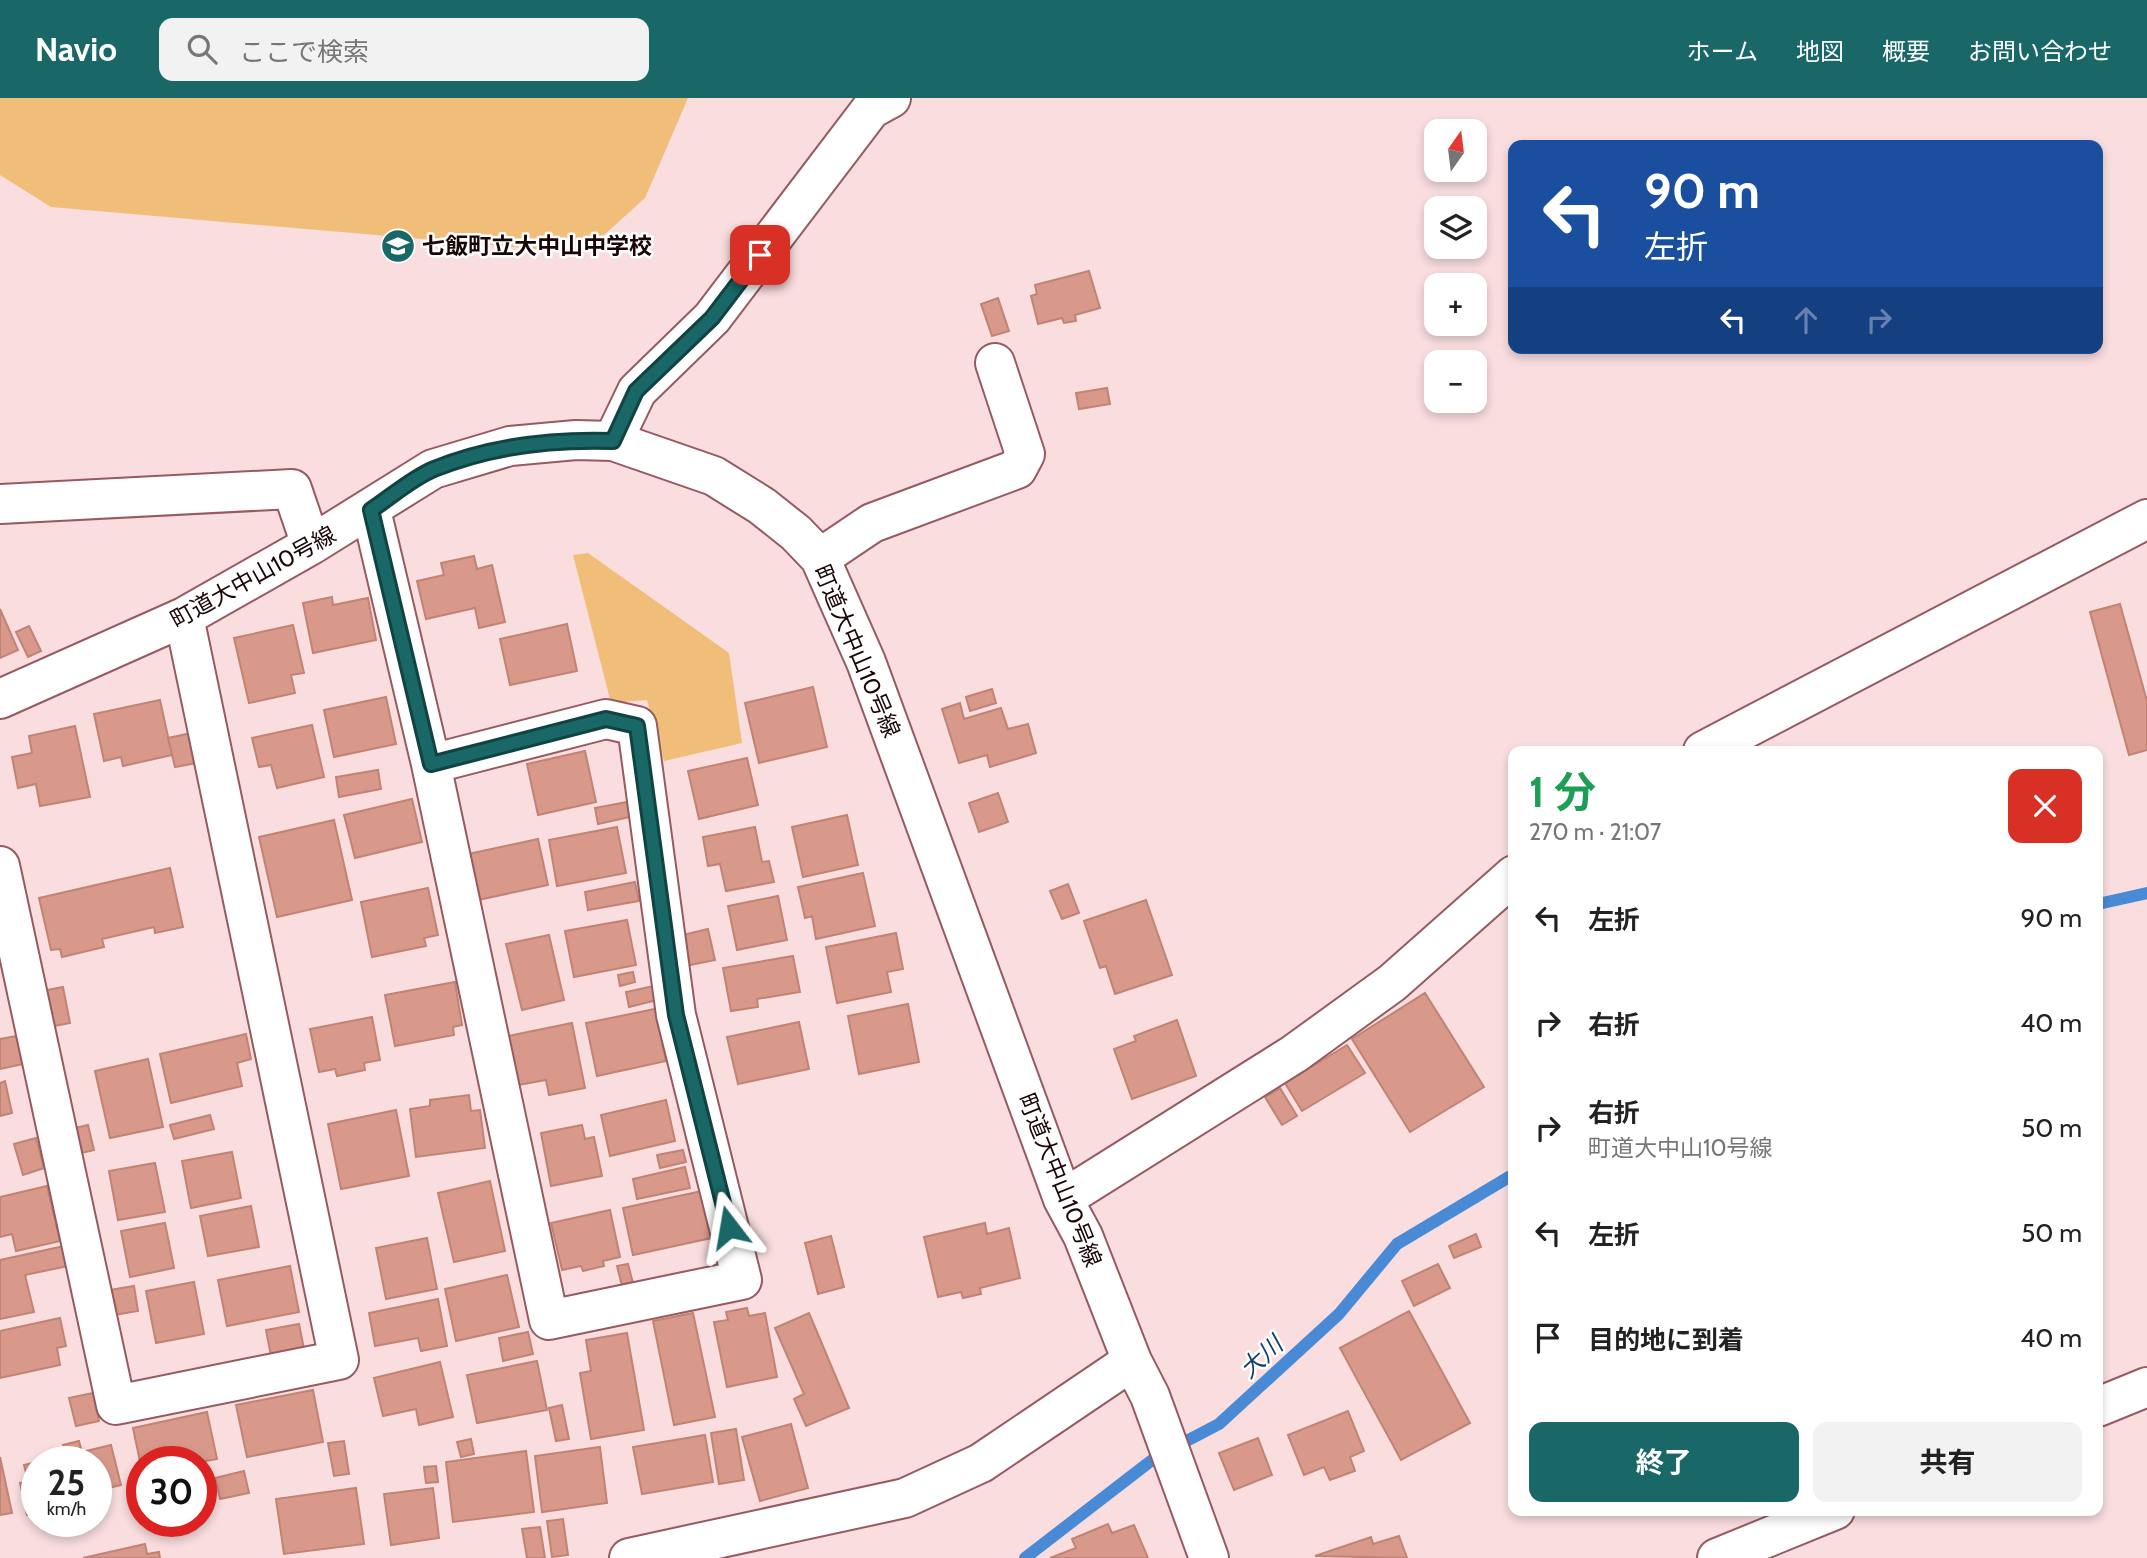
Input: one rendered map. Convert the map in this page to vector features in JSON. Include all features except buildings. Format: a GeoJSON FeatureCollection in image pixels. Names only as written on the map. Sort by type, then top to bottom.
{"type":"FeatureCollection","features":[{"type":"Feature","properties":{"kind":"street"},"geometry":{"type":"LineString","coordinates":[[613,441],[636,391],[712,318],[871,109],[891,98]]}},
{"type":"Feature","properties":{"kind":"street"},"geometry":{"type":"LineString","coordinates":[[820,558],[872,523],[1017,469],[1025,454],[996,363]]}},
{"type":"Feature","properties":{"kind":"street","name":"町道大中山10号線"},"geometry":{"type":"LineString","coordinates":[[0,699],[184,617],[371,510],[433,470],[510,446],[576,440],[613,441],[714,476],[762,506],[796,533],[820,558],[866,662],[1063,1199],[1083,1236],[1132,1361],[1150,1396],[1181,1474],[1209,1558]]}},
{"type":"Feature","properties":{"kind":"street"},"geometry":{"type":"LineString","coordinates":[[0,504],[292,489],[311,545]]}},
{"type":"Feature","properties":{"kind":"street"},"geometry":{"type":"LineString","coordinates":[[371,510],[431,764],[549,1320],[742,1280],[676,1015],[637,726],[606,719],[431,764]]}},
{"type":"Feature","properties":{"kind":"street"},"geometry":{"type":"LineString","coordinates":[[1713,746],[2147,519]]}},
{"type":"Feature","properties":{"kind":"street"},"geometry":{"type":"LineString","coordinates":[[0,866],[116,1405],[339,1360],[184,617]]}},
{"type":"Feature","properties":{"kind":"street"},"geometry":{"type":"LineString","coordinates":[[1063,1199],[1294,1054],[1392,983],[1508,880]]}},
{"type":"Feature","properties":{"kind":"street"},"geometry":{"type":"LineString","coordinates":[[629,1558],[905,1498],[981,1463],[1132,1361]]}},
{"type":"Feature","properties":{"kind":"street"},"geometry":{"type":"LineString","coordinates":[[2103,1405],[2147,1387]]}},
{"type":"Feature","properties":{"kind":"street"},"geometry":{"type":"LineString","coordinates":[[1717,1558],[1820,1516]]}},
{"type":"Feature","properties":{"kind":"shaded area"},"geometry":{"type":"Polygon","coordinates":[[[0,98],[688,98],[645,198],[584,253],[51,207],[0,175],[0,98]]]}},
{"type":"Feature","properties":{"kind":"shaded area"},"geometry":{"type":"Polygon","coordinates":[[[588,553],[729,653],[742,743],[664,761],[647,700],[611,703],[573,555],[588,553]]]}},
{"type":"Feature","properties":{"kind":"waterway","name":"大川"},"geometry":{"type":"LineString","coordinates":[[2103,903],[2147,893]]}},
{"type":"Feature","properties":{"kind":"waterway","name":"大川"},"geometry":{"type":"LineString","coordinates":[[1025,1558],[1156,1457],[1219,1424],[1339,1314],[1397,1244],[1508,1178]]}},
{"type":"Feature","properties":{"kind":"place","name":"七飯町立大中山中学校"},"geometry":{"type":"Point","coordinates":[398,246]}},
{"type":"Feature","properties":{"kind":"route"},"geometry":{"type":"LineString","coordinates":[[729,1227],[676,1015],[637,726],[606,719],[431,764],[371,510],[433,470],[510,446],[576,440],[613,441],[636,391],[712,318],[760,255]]}}]}
